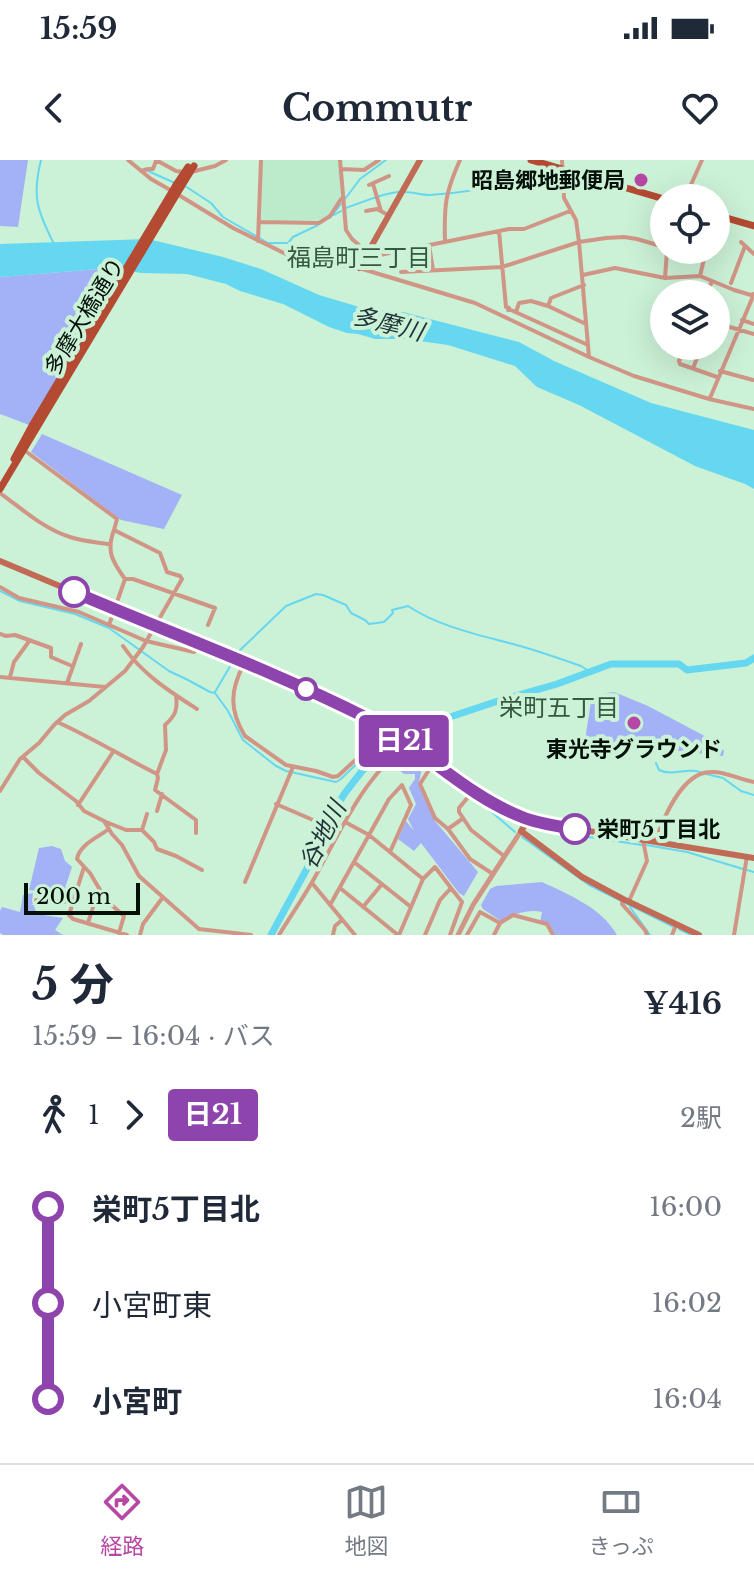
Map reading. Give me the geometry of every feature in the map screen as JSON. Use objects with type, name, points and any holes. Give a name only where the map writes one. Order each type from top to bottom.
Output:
[{"type":"main road","points":[[359,268],[384,213],[401,193],[420,160]]},
{"type":"main road","points":[[531,160],[650,195]]},
{"type":"main road","name":"多摩大橋通り","points":[[0,490],[193,163]]},
{"type":"main road","points":[[730,219],[754,226]]},
{"type":"main road","name":"多摩大橋通り","points":[[0,490],[37,423]]},
{"type":"main road","points":[[0,561],[327,698],[392,733],[474,790],[529,819],[750,857]]},
{"type":"main road","points":[[529,819],[521,831],[582,877],[699,935]]},
{"type":"street","points":[[128,160],[175,191],[298,259],[359,268],[485,307],[634,376],[754,409]]},
{"type":"street","points":[[144,170],[153,169],[156,160],[176,171],[188,173],[226,160]]},
{"type":"street","points":[[258,239],[261,160]]},
{"type":"street","points":[[340,160],[346,230],[365,255],[524,229],[570,211]]},
{"type":"street","points":[[341,169],[364,170],[379,160]]},
{"type":"street","points":[[445,242],[447,192],[460,160]]},
{"type":"street","points":[[562,160],[564,198],[576,220],[589,357]]},
{"type":"street","points":[[691,184],[702,160]]},
{"type":"street","points":[[384,213],[371,185],[387,176]]},
{"type":"street","points":[[259,222],[319,223],[343,201]]},
{"type":"street","points":[[366,211],[377,209],[384,213]]},
{"type":"street","points":[[499,231],[506,307],[588,345]]},
{"type":"street","points":[[401,272],[502,267],[579,242],[624,237],[650,243]]},
{"type":"street","points":[[731,283],[743,244],[754,254]]},
{"type":"street","points":[[429,245],[433,270]]},
{"type":"street","points":[[665,264],[665,278]]},
{"type":"street","points":[[700,276],[703,264]]},
{"type":"street","points":[[583,275],[615,268],[665,278],[700,276],[710,280]]},
{"type":"street","points":[[548,306],[551,298],[584,285]]},
{"type":"street","points":[[710,398],[754,294],[730,288]]},
{"type":"street","points":[[511,311],[519,303],[531,301],[586,324]]},
{"type":"street","points":[[742,320],[754,324]]},
{"type":"street","points":[[730,328],[754,334]]},
{"type":"street","points":[[679,360],[680,364],[693,368],[753,380]]},
{"type":"street","points":[[693,368],[696,360]]},
{"type":"street","points":[[24,450],[117,519],[109,544],[114,561],[125,579],[109,625]]},
{"type":"street","points":[[0,490],[31,516],[54,530],[74,538],[109,544]]},
{"type":"street","points":[[0,791],[23,757],[57,722],[125,671],[141,650],[182,579],[167,572],[160,553],[114,530]]},
{"type":"street","points":[[125,579],[133,579],[215,608],[208,625]]},
{"type":"street","points":[[0,587],[19,598],[79,612],[146,641],[194,652],[201,645]]},
{"type":"street","points":[[0,634],[15,635],[51,648],[51,657],[72,666]]},
{"type":"street","points":[[10,677],[14,662],[30,640]]},
{"type":"street","points":[[67,684],[81,644]]},
{"type":"street","points":[[123,646],[144,672],[197,709]]},
{"type":"street","points":[[245,663],[232,703],[240,729],[245,736],[292,770],[338,776],[392,733]]},
{"type":"street","points":[[0,677],[106,687]]},
{"type":"street","points":[[176,696],[175,716],[165,725],[166,750],[155,790],[196,820],[196,833]]},
{"type":"street","points":[[57,722],[157,774]]},
{"type":"street","points":[[279,935],[371,781],[409,744],[445,729]]},
{"type":"street","points":[[78,805],[113,752]]},
{"type":"street","points":[[23,757],[84,811],[126,830],[142,830],[157,849],[202,870]]},
{"type":"street","points":[[434,762],[420,784],[435,818],[448,829],[470,859],[493,874]]},
{"type":"street","points":[[245,882],[292,770]]},
{"type":"street","points":[[655,842],[663,819],[688,780],[704,773],[720,773],[754,782]]},
{"type":"street","points":[[330,905],[389,799],[402,785],[411,805],[390,852]]},
{"type":"street","points":[[474,790],[459,812],[471,830],[504,856]]},
{"type":"street","points":[[157,811],[162,794]]},
{"type":"street","points":[[276,804],[320,823]]},
{"type":"street","points":[[142,830],[147,814]]},
{"type":"street","points":[[448,829],[463,819]]},
{"type":"street","points":[[104,821],[139,876],[199,932],[251,935]]},
{"type":"street","points":[[345,822],[369,835],[423,879]]},
{"type":"street","points":[[109,829],[78,852],[77,859],[106,900],[124,916],[119,933]]},
{"type":"street","points":[[458,935],[473,905],[521,831]]},
{"type":"street","points":[[643,840],[647,861],[622,904],[647,935]]},
{"type":"street","points":[[734,935],[750,857]]},
{"type":"street","points":[[354,862],[411,907]]},
{"type":"street","points":[[84,867],[69,915],[73,919],[127,935]]},
{"type":"street","points":[[340,888],[399,935],[423,879],[435,867],[462,902],[450,935]]},
{"type":"street","points":[[312,883],[355,935]]},
{"type":"street","points":[[363,907],[382,884]]},
{"type":"street","points":[[88,923],[99,888]]},
{"type":"street","points":[[425,935],[440,900],[451,888]]},
{"type":"street","points":[[140,935],[143,924],[163,897]]},
{"type":"street","points":[[36,900],[73,902]]},
{"type":"street","points":[[467,935],[480,912],[500,923]]},
{"type":"street","points":[[494,935],[500,923],[513,915],[547,924],[553,935]]},
{"type":"street","points":[[333,935],[335,926],[342,920]]},
{"type":"street","points":[[672,935],[676,925]]},
{"type":"shaded area","points":[[0,160],[28,160],[18,227],[0,226]]},
{"type":"shaded area","points":[[262,160],[339,160],[341,198],[329,214],[319,220],[262,221]]},
{"type":"shaded area","points":[[112,268],[113,289],[32,426],[0,414],[0,277]]},
{"type":"shaded area","points":[[42,434],[182,495],[164,529],[121,520],[31,452]]},
{"type":"shaded area","name":"東光寺グラウンド","points":[[614,692],[716,742],[724,751],[723,756],[585,740],[592,695]]},
{"type":"shaded area","points":[[401,756],[422,767],[419,783],[435,821],[478,872],[464,896],[421,843],[414,851],[398,839],[406,821],[414,831],[408,819],[416,804],[409,788],[415,774],[404,774],[395,767]]},
{"type":"shaded area","points":[[52,846],[61,849],[65,861],[72,867],[64,891],[29,890],[39,848]]},
{"type":"shaded area","points":[[542,882],[593,909],[617,935],[555,935],[547,924],[540,922],[542,912],[521,913],[501,921],[481,905],[490,889],[496,886]]},
{"type":"shaded area","points":[[33,893],[32,901],[37,914],[63,918],[55,930],[63,935],[0,933],[2,907],[20,912],[23,895]]},
{"type":"water","name":"多摩川","points":[[148,239],[261,269],[319,295],[366,309],[403,312],[519,342],[554,361],[651,403],[754,430],[754,489],[695,466],[579,405],[537,387],[515,366],[448,345],[405,339],[375,339],[347,333],[283,304],[187,274],[141,273],[112,268],[0,277],[0,244]]},
{"type":"waterway","points":[[41,160],[38,202],[53,242]]},
{"type":"waterway","points":[[345,199],[360,179],[386,160]]},
{"type":"waterway","points":[[148,171],[175,183]]},
{"type":"waterway","points":[[404,192],[430,195],[459,192],[543,172]]},
{"type":"waterway","points":[[185,186],[211,203],[223,217],[268,243],[288,243],[293,237],[318,225]]},
{"type":"waterway","points":[[346,208],[398,192]]},
{"type":"waterway","points":[[330,218],[341,204]]},
{"type":"waterway","points":[[334,215],[341,211]]},
{"type":"waterway","points":[[0,591],[20,601],[75,614],[109,628],[169,671],[215,693],[243,740],[286,771],[336,782],[379,742]]},
{"type":"waterway","points":[[237,653],[286,606],[316,594],[346,605],[351,613],[369,624],[384,622],[393,613],[392,610],[408,606],[444,624],[518,645],[589,671]]},
{"type":"waterway","name":"谷地川","points":[[271,935],[345,793],[362,771],[395,742],[423,726],[611,664],[679,664],[687,670],[746,663],[754,658]]},
{"type":"waterway","points":[[215,692],[232,663]]},
{"type":"waterway","points":[[383,741],[429,766]]},
{"type":"waterway","points":[[375,746],[381,754]]},
{"type":"waterway","points":[[656,763],[659,770],[664,772],[700,772]]},
{"type":"waterway","points":[[434,768],[470,793]]},
{"type":"waterway","points":[[706,774],[723,778],[741,791],[754,795]]},
{"type":"waterway","points":[[473,796],[515,832]]},
{"type":"waterway","points":[[534,826],[642,845]]},
{"type":"waterway","points":[[522,837],[589,885],[674,927]]},
{"type":"waterway","points":[[646,845],[687,852],[743,869]]},
{"type":"waterway","points":[[747,870],[754,872]]},
{"type":"waterway","points":[[630,907],[650,935]]},
{"type":"waterway","points":[[679,929],[691,935]]},
{"type":"bus line","name":"日21","points":[[74,592],[327,698],[388,730],[474,790],[519,816],[575,829]]},
{"type":"place","name":"昭島郷地郵便局","points":[[641,180]]},
{"type":"place","name":"東光寺グラウンド","points":[[634,723]]},
{"type":"place","name":"栄町5丁目北","points":[[575,829]]},
{"type":"district","name":"福島町三丁目","points":[[359,258]]},
{"type":"district","name":"栄町五丁目","points":[[559,708]]}]
